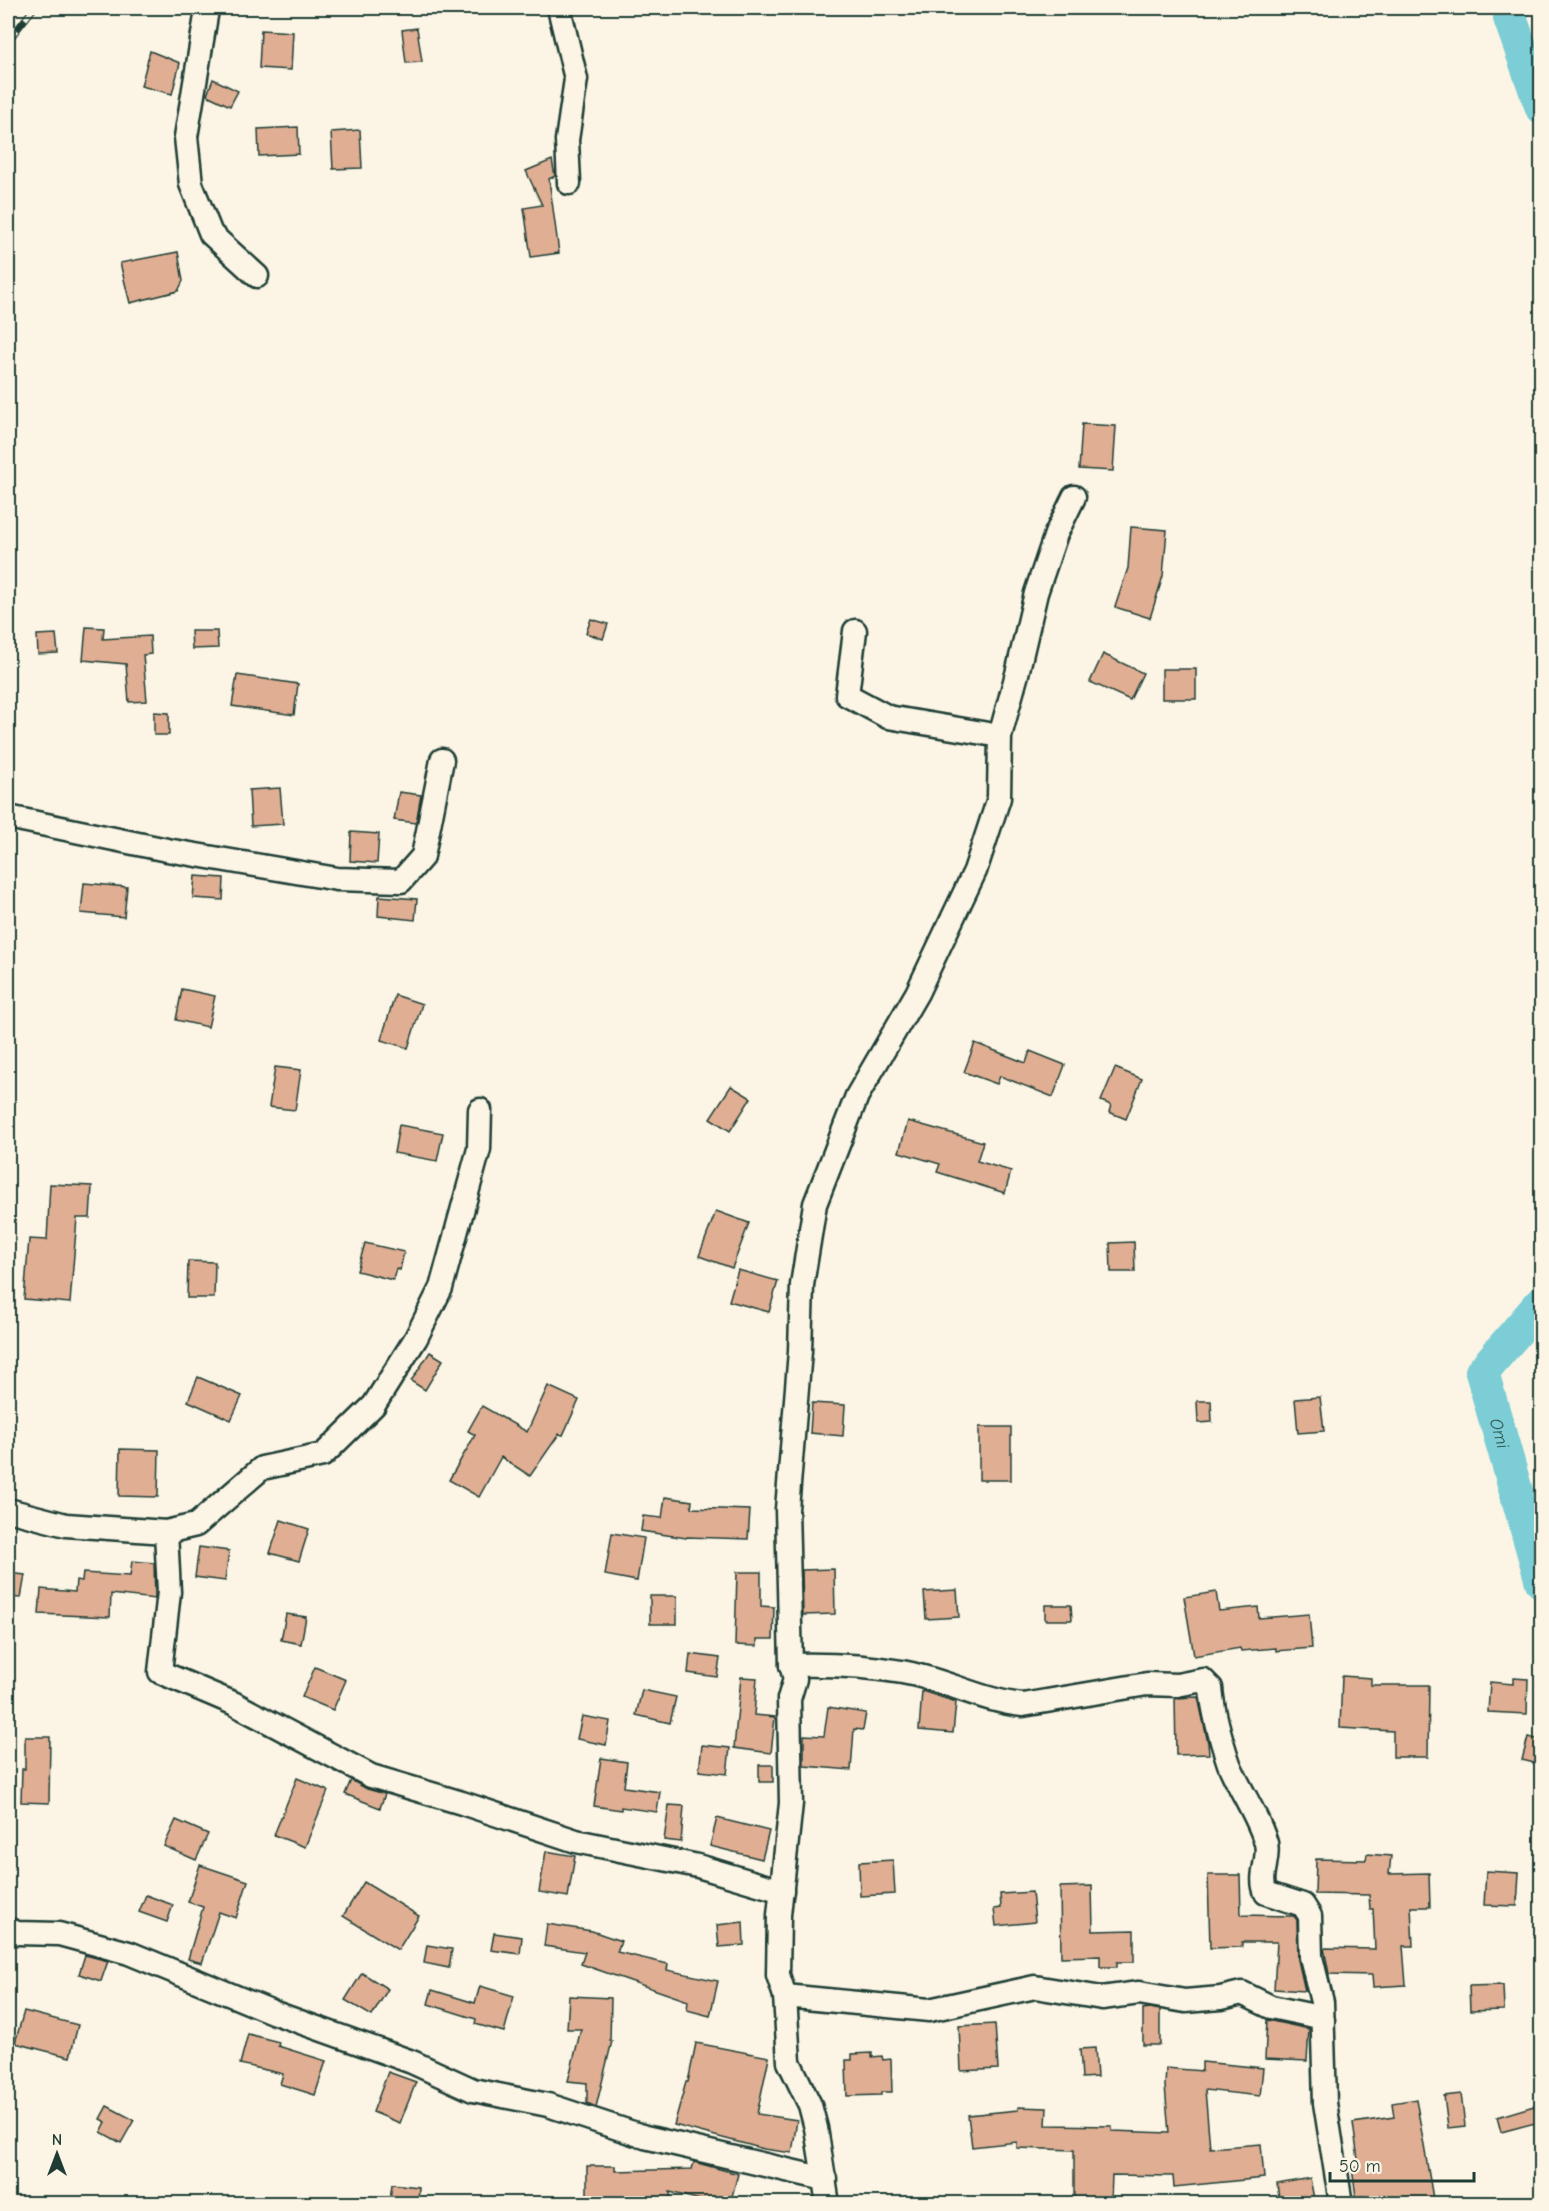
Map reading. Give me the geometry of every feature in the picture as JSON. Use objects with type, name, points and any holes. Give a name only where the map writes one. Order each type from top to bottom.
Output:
[{"type":"street","points":[[205,8],[207,10],[186,137],[191,184],[211,234],[257,276]]},
{"type":"street","points":[[559,8],[576,79],[567,140],[569,183]]},
{"type":"street","points":[[828,2204],[810,2105],[789,2062],[785,1996],[778,1975],[779,1915],[791,1803],[789,1699],[795,1679],[791,1665],[787,1509],[800,1351],[802,1285],[815,1204],[857,1096],[917,993],[975,871],[999,798],[1000,736],[1036,593],[1056,534],[1074,497]]},
{"type":"street","points":[[855,631],[847,695],[888,717],[1000,736]]},
{"type":"street","points":[[8,817],[167,850],[336,879],[401,881],[423,856],[442,760]]},
{"type":"street","points":[[8,1510],[66,1526],[166,1532],[196,1526],[262,1468],[323,1455],[374,1405],[416,1338],[441,1288],[479,1149],[480,1110]]},
{"type":"street","points":[[166,1532],[169,1592],[160,1672],[233,1703],[370,1776],[576,1840],[698,1866],[782,1891]]},
{"type":"street","points":[[791,1665],[818,1664],[904,1672],[1003,1703],[1023,1705],[1147,1684],[1178,1685],[1203,1680],[1211,1688],[1212,1703],[1230,1764],[1261,1827],[1267,1850],[1262,1884],[1266,1893],[1303,1905],[1310,1916],[1311,1957],[1322,2002],[1325,2103],[1341,2204]]},
{"type":"street","points":[[8,1929],[17,1933],[59,1934],[129,1953],[275,2013],[412,2062],[473,2090],[548,2105],[645,2137],[825,2179]]},
{"type":"street","points":[[785,1996],[929,2010],[1035,1987],[1102,1998],[1139,1993],[1185,2001],[1221,1998],[1242,1993],[1271,2007],[1319,2017],[1323,2021]]},
{"type":"building","points":[[417,28],[422,62],[406,63],[402,30]]},
{"type":"building","points":[[261,30],[293,32],[291,70],[259,68]]},
{"type":"building","points":[[150,51],[180,63],[172,94],[141,86]]},
{"type":"building","points":[[213,79],[238,91],[230,106],[207,95]]},
{"type":"building","points":[[298,127],[299,154],[259,156],[258,129]]},
{"type":"building","points":[[360,130],[362,168],[333,169],[331,132]]},
{"type":"building","points":[[552,160],[555,176],[549,179],[559,253],[531,257],[524,208],[542,205],[526,171]]},
{"type":"building","points":[[178,252],[183,281],[178,291],[130,303],[120,263]]},
{"type":"building","points":[[1082,424],[1116,426],[1113,471],[1079,469]]},
{"type":"building","points":[[1131,527],[1167,530],[1163,576],[1150,618],[1115,607],[1128,568]]},
{"type":"building","points":[[591,619],[608,624],[603,639],[586,633]]},
{"type":"building","points":[[86,627],[104,628],[103,639],[150,636],[151,654],[143,655],[147,701],[129,702],[126,664],[83,660]]},
{"type":"building","points":[[191,631],[217,631],[218,648],[192,649]]},
{"type":"building","points":[[56,634],[58,653],[38,654],[37,635]]},
{"type":"building","points":[[1103,654],[1143,673],[1130,700],[1090,682]]},
{"type":"building","points":[[1162,669],[1196,669],[1196,699],[1162,699]]},
{"type":"building","points":[[237,675],[298,684],[294,715],[232,706]]},
{"type":"building","points":[[154,712],[169,713],[169,735],[154,735]]},
{"type":"building","points":[[280,788],[283,824],[251,826],[249,790]]},
{"type":"building","points":[[399,792],[421,795],[416,823],[394,820]]},
{"type":"building","points":[[351,832],[379,834],[377,863],[350,861]]},
{"type":"building","points":[[195,876],[224,878],[223,900],[193,898]]},
{"type":"building","points":[[84,883],[127,887],[124,917],[81,913]]},
{"type":"building","points":[[379,896],[417,899],[415,920],[378,916]]},
{"type":"building","points":[[182,989],[215,996],[208,1027],[176,1020]]},
{"type":"building","points":[[395,995],[422,1004],[408,1048],[381,1040]]},
{"type":"building","points":[[975,1043],[1026,1063],[1030,1051],[1065,1065],[1053,1097],[1000,1076],[997,1084],[964,1072]]},
{"type":"building","points":[[275,1067],[301,1070],[295,1110],[269,1107]]},
{"type":"building","points":[[1115,1068],[1142,1079],[1126,1119],[1109,1112],[1111,1105],[1101,1101]]},
{"type":"building","points":[[731,1086],[751,1098],[730,1131],[710,1118]]},
{"type":"building","points":[[908,1121],[983,1142],[977,1161],[1011,1171],[1005,1193],[937,1172],[940,1164],[899,1152]]},
{"type":"building","points":[[399,1125],[443,1133],[437,1161],[394,1153]]},
{"type":"building","points":[[50,1184],[92,1186],[90,1218],[77,1218],[70,1303],[24,1299],[29,1239],[47,1240]]},
{"type":"building","points":[[716,1211],[749,1223],[732,1268],[699,1256]]},
{"type":"building","points":[[1134,1242],[1135,1272],[1111,1272],[1110,1243]]},
{"type":"building","points":[[365,1243],[404,1252],[400,1270],[396,1269],[393,1280],[357,1271]]},
{"type":"building","points":[[188,1261],[215,1262],[214,1298],[187,1298]]},
{"type":"building","points":[[738,1270],[778,1281],[769,1312],[729,1301]]},
{"type":"building","points":[[430,1352],[443,1360],[425,1390],[411,1381]]},
{"type":"building","points":[[198,1377],[242,1396],[231,1420],[188,1401]]},
{"type":"building","points":[[548,1386],[579,1400],[563,1435],[559,1434],[530,1476],[501,1457],[479,1497],[449,1480],[475,1435],[468,1431],[482,1406],[527,1432]]},
{"type":"building","points":[[1320,1397],[1324,1431],[1298,1433],[1295,1399]]},
{"type":"building","points":[[1197,1401],[1211,1401],[1212,1422],[1198,1423]]},
{"type":"building","points":[[812,1403],[845,1405],[843,1436],[810,1433]]},
{"type":"building","points":[[979,1427],[1011,1427],[1011,1480],[979,1480]]},
{"type":"building","points":[[120,1449],[159,1450],[158,1497],[119,1496]]},
{"type":"building","points":[[665,1497],[692,1501],[691,1508],[750,1510],[748,1539],[686,1538],[641,1531],[643,1516],[662,1518]]},
{"type":"building","points":[[281,1520],[309,1529],[299,1561],[270,1553]]},
{"type":"building","points":[[612,1533],[644,1538],[637,1581],[605,1575]]},
{"type":"building","points":[[199,1547],[229,1551],[225,1581],[195,1577]]},
{"type":"building","points":[[132,1561],[154,1563],[155,1599],[111,1594],[110,1617],[39,1614],[41,1589],[75,1592],[76,1580],[82,1581],[83,1573],[130,1576]]},
{"type":"building","points":[[834,1569],[835,1614],[803,1615],[802,1570]]},
{"type":"building","points":[[737,1572],[761,1572],[761,1606],[774,1607],[773,1639],[757,1639],[757,1646],[735,1645]]},
{"type":"building","points":[[8,1573],[25,1575],[21,1598],[8,1597]]},
{"type":"building","points":[[957,1590],[959,1617],[926,1619],[924,1592]]},
{"type":"building","points":[[1216,1592],[1219,1611],[1258,1607],[1259,1618],[1309,1614],[1312,1648],[1241,1651],[1240,1648],[1194,1656],[1184,1597]]},
{"type":"building","points":[[650,1596],[677,1596],[677,1624],[650,1624]]},
{"type":"building","points":[[1045,1605],[1071,1605],[1072,1620],[1045,1620]]},
{"type":"building","points":[[286,1614],[306,1617],[301,1644],[281,1640]]},
{"type":"building","points":[[690,1654],[720,1658],[717,1677],[688,1673]]},
{"type":"building","points":[[315,1667],[346,1680],[333,1710],[302,1697]]},
{"type":"building","points":[[1342,1676],[1371,1678],[1371,1685],[1429,1685],[1428,1757],[1393,1757],[1393,1731],[1340,1728]]},
{"type":"building","points":[[741,1677],[757,1678],[754,1715],[775,1717],[771,1753],[734,1748]]},
{"type":"building","points":[[1513,1678],[1528,1679],[1527,1714],[1488,1712],[1490,1682],[1513,1684]]},
{"type":"building","points":[[642,1690],[676,1697],[670,1723],[636,1715]]},
{"type":"building","points":[[922,1691],[956,1702],[953,1733],[919,1730]]},
{"type":"building","points":[[1198,1697],[1209,1754],[1176,1755],[1175,1698]]},
{"type":"building","points":[[828,1707],[866,1713],[863,1730],[854,1729],[851,1770],[804,1766],[804,1735],[824,1736]]},
{"type":"building","points":[[582,1716],[610,1721],[606,1745],[577,1739]]},
{"type":"building","points":[[25,1737],[50,1737],[49,1803],[21,1802],[22,1769],[25,1769]]},
{"type":"building","points":[[1528,1737],[1542,1740],[1542,1765],[1522,1760]]},
{"type":"building","points":[[702,1745],[730,1748],[727,1774],[699,1771]]},
{"type":"building","points":[[601,1758],[627,1762],[624,1787],[660,1792],[657,1812],[594,1806]]},
{"type":"building","points":[[759,1765],[773,1765],[773,1782],[759,1782]]},
{"type":"building","points":[[297,1778],[328,1791],[305,1847],[274,1835]]},
{"type":"building","points":[[351,1780],[367,1789],[385,1794],[380,1808],[345,1794]]},
{"type":"building","points":[[669,1805],[684,1806],[681,1842],[664,1840]]},
{"type":"building","points":[[717,1818],[769,1831],[762,1859],[710,1846]]},
{"type":"building","points":[[176,1820],[208,1834],[196,1860],[164,1846]]},
{"type":"building","points":[[546,1851],[575,1856],[568,1897],[539,1892]]},
{"type":"building","points":[[1367,1854],[1391,1856],[1389,1874],[1429,1873],[1430,1907],[1411,1907],[1413,1946],[1403,1946],[1406,1985],[1373,1987],[1372,1975],[1329,1974],[1324,1948],[1375,1949],[1373,1909],[1370,1909],[1369,1895],[1315,1894],[1316,1859],[1366,1860]]},
{"type":"building","points":[[893,1860],[895,1894],[860,1896],[859,1862]]},
{"type":"building","points":[[200,1865],[248,1881],[236,1918],[219,1912],[202,1963],[188,1959],[203,1907],[188,1902]]},
{"type":"building","points":[[1486,1871],[1519,1873],[1517,1906],[1484,1905]]},
{"type":"building","points":[[1208,1875],[1240,1875],[1241,1915],[1294,1916],[1297,1920],[1298,1960],[1305,1991],[1274,1989],[1277,1942],[1242,1942],[1242,1947],[1210,1948]]},
{"type":"building","points":[[364,1882],[419,1916],[398,1950],[343,1916]]},
{"type":"building","points":[[1092,1886],[1093,1931],[1134,1930],[1134,1962],[1117,1962],[1117,1967],[1100,1967],[1100,1956],[1061,1957],[1060,1887]]},
{"type":"building","points":[[1032,1892],[1035,1922],[996,1926],[994,1909],[1001,1908],[1000,1894]]},
{"type":"building","points":[[146,1895],[173,1905],[167,1922],[139,1912]]},
{"type":"building","points":[[743,1922],[744,1945],[719,1947],[717,1925]]},
{"type":"building","points":[[547,1924],[592,1931],[621,1941],[617,1952],[668,1964],[667,1970],[718,1981],[710,2016],[687,2010],[688,2001],[581,1964],[585,1952],[544,1946]]},
{"type":"building","points":[[494,1933],[522,1937],[520,1954],[491,1950]]},
{"type":"building","points":[[427,1945],[452,1949],[449,1968],[424,1963]]},
{"type":"building","points":[[85,1955],[108,1961],[101,1981],[79,1974]]},
{"type":"building","points":[[362,1973],[388,1989],[372,2016],[345,2000]]},
{"type":"building","points":[[1503,1985],[1504,2010],[1470,2011],[1469,1986]]},
{"type":"building","points":[[480,1986],[514,1996],[504,2032],[475,2024],[476,2019],[428,2004],[432,1990],[475,2003]]},
{"type":"building","points":[[569,1996],[611,1998],[610,2041],[612,2041],[596,2107],[587,2103],[587,2083],[568,2081],[581,2029],[567,2029]]},
{"type":"building","points":[[1143,2009],[1160,2010],[1160,2045],[1143,2045]]},
{"type":"building","points":[[24,2011],[78,2025],[70,2057],[15,2043]]},
{"type":"building","points":[[1267,2020],[1309,2029],[1307,2061],[1265,2059]]},
{"type":"building","points":[[995,2024],[998,2069],[961,2071],[959,2026]]},
{"type":"building","points":[[248,2034],[279,2042],[278,2046],[326,2061],[315,2095],[280,2084],[283,2074],[240,2064]]},
{"type":"building","points":[[696,2043],[769,2057],[757,2114],[797,2120],[792,2153],[764,2149],[674,2125],[686,2082],[688,2082]]},
{"type":"building","points":[[1095,2048],[1097,2077],[1082,2078],[1080,2049]]},
{"type":"building","points":[[872,2053],[872,2057],[882,2056],[883,2060],[891,2059],[892,2092],[881,2092],[881,2095],[847,2096],[846,2060],[852,2060],[852,2054]]},
{"type":"building","points":[[1202,2062],[1263,2068],[1260,2096],[1205,2090],[1210,2148],[1261,2144],[1264,2178],[1174,2187],[1173,2176],[1112,2175],[1111,2199],[1074,2198],[1074,2150],[1017,2148],[1017,2142],[972,2147],[968,2115],[1018,2110],[1018,2107],[1047,2108],[1046,2125],[1112,2126],[1112,2131],[1169,2133],[1165,2086],[1166,2068],[1202,2071]]},
{"type":"building","points":[[388,2072],[416,2082],[400,2123],[373,2112]]},
{"type":"building","points":[[1461,2094],[1465,2126],[1448,2128],[1444,2096]]},
{"type":"building","points":[[1416,2099],[1434,2204],[1365,2204],[1364,2196],[1356,2197],[1352,2168],[1359,2167],[1353,2123],[1394,2117],[1392,2103]]},
{"type":"building","points":[[107,2106],[134,2120],[121,2143],[101,2132],[106,2122],[100,2119]]},
{"type":"building","points":[[1534,2106],[1539,2122],[1501,2132],[1497,2117]]},
{"type":"building","points":[[694,2162],[738,2174],[730,2204],[715,2204],[670,2192],[671,2204],[587,2201],[587,2166],[615,2166],[615,2171],[692,2169]]},
{"type":"building","points":[[1310,2178],[1315,2204],[1280,2204],[1277,2184]]},
{"type":"building","points":[[392,2184],[419,2187],[418,2202],[390,2199]]},
{"type":"waterway","name":"Omi","points":[[1513,8],[1510,18],[1542,108]]},
{"type":"waterway","name":"Omi","points":[[1542,1302],[1482,1372],[1542,1582]]},
{"type":"railway","points":[[8,41],[34,8]]}]
